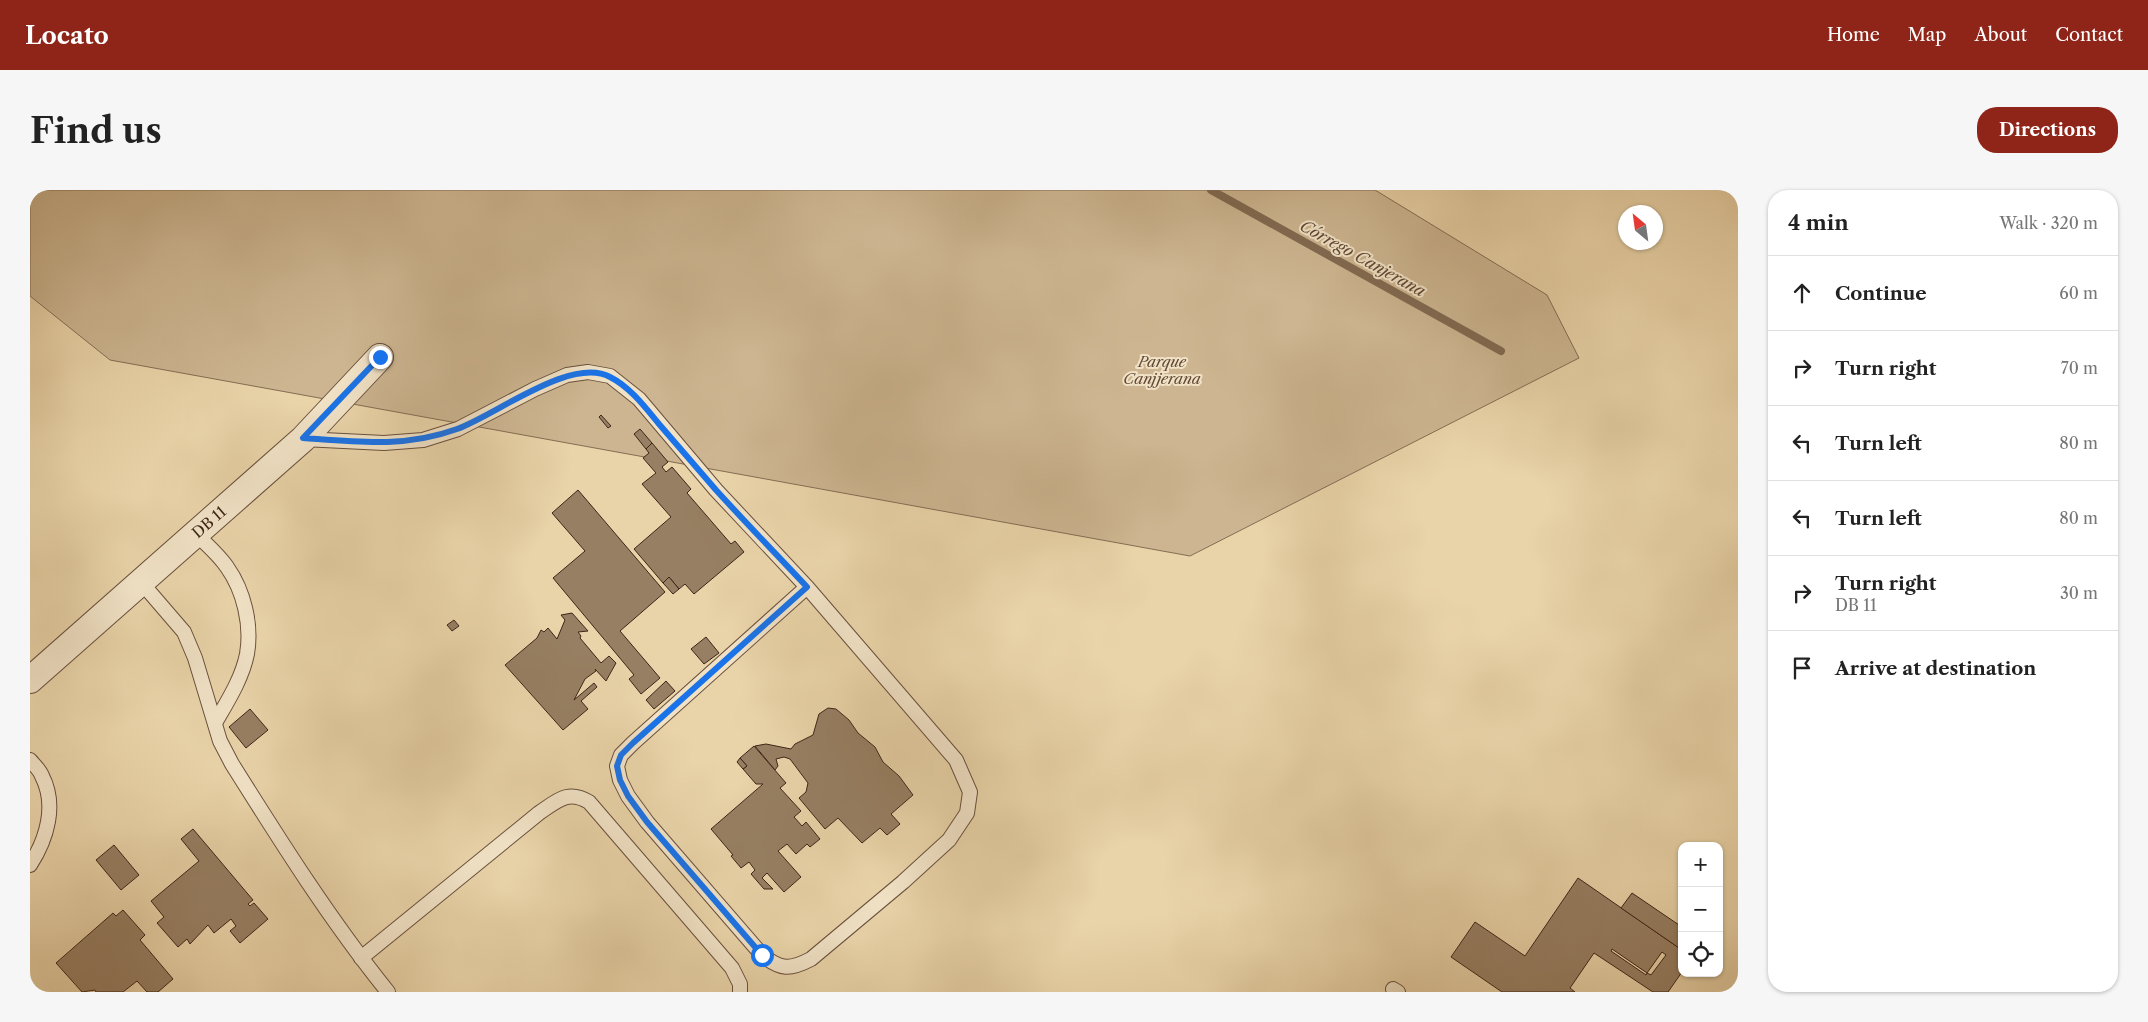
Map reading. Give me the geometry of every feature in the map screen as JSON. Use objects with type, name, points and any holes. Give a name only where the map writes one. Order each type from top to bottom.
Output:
[{"type":"street","name":"DB 11","points":[[30,680],[303,438],[380,357]]},
{"type":"lane","points":[[303,438],[384,443],[423,440],[458,429],[535,389],[567,375],[588,372],[610,376],[639,399],[716,490],[807,587],[956,760],[970,792],[967,813],[949,840],[903,882],[811,959],[798,966],[784,968],[772,963],[762,955],[647,822],[628,796],[620,780],[617,766],[621,755],[633,743],[807,587]]},
{"type":"lane","points":[[196,534],[227,566],[242,592],[247,624],[247,654],[236,685],[215,723]]},
{"type":"lane","points":[[141,582],[184,632],[195,658],[220,741],[232,764],[320,899],[361,958],[388,992]]},
{"type":"lane","points":[[30,760],[42,775],[50,802],[48,825],[36,856],[30,865]]},
{"type":"lane","points":[[361,958],[539,813],[562,798],[571,795],[589,802],[732,968],[740,984],[740,992]]},
{"type":"green space","name":"Parque Canjjerana","points":[[30,190],[1375,190],[1547,295],[1579,358],[1190,556],[110,360],[30,296]]},
{"type":"building","points":[[601,415],[611,426],[608,428],[599,417]]},
{"type":"building","points":[[640,429],[652,443],[646,449],[634,434]]},
{"type":"building","points":[[652,443],[668,462],[662,467],[666,472],[672,467],[691,489],[687,493],[731,544],[735,541],[744,552],[694,594],[685,584],[679,589],[669,577],[663,583],[634,549],[671,517],[642,484],[656,473],[643,458],[649,453],[646,449]]},
{"type":"building","points":[[578,490],[665,592],[620,631],[660,678],[641,694],[629,679],[634,675],[553,578],[585,551],[552,513]]},
{"type":"building","points":[[669,577],[679,589],[673,594],[663,583]]},
{"type":"building","points":[[572,613],[588,631],[578,632],[581,636],[580,638],[601,663],[609,656],[616,663],[606,681],[595,669],[596,671],[585,679],[574,700],[594,683],[597,687],[581,701],[588,709],[563,730],[505,665],[537,638],[541,630],[544,632],[548,628],[557,639],[565,620],[561,615]]},
{"type":"building","points":[[454,620],[459,626],[452,631],[447,625]]},
{"type":"building","points":[[706,637],[719,653],[704,664],[691,649]]},
{"type":"building","points":[[666,681],[675,691],[654,709],[646,700]]},
{"type":"building","points":[[828,708],[836,709],[849,720],[858,733],[875,747],[883,762],[899,776],[913,795],[891,814],[900,824],[887,835],[880,828],[862,843],[838,818],[825,829],[799,798],[806,792],[808,783],[790,759],[784,757],[776,759],[778,766],[775,770],[755,746],[766,744],[791,749],[795,744],[813,735],[819,714]]},
{"type":"building","points":[[250,709],[268,730],[246,748],[229,727]]},
{"type":"building","points":[[754,746],[786,783],[780,788],[801,811],[794,817],[802,826],[806,822],[820,839],[810,847],[807,844],[796,854],[787,844],[778,851],[801,877],[784,892],[767,873],[762,878],[773,889],[764,889],[751,874],[755,870],[749,862],[741,868],[731,856],[733,855],[711,829],[763,784],[756,784],[743,769],[747,766],[740,758]]},
{"type":"building","points":[[740,758],[747,766],[743,769],[737,762]]},
{"type":"building","points":[[193,829],[253,900],[248,904],[250,906],[254,903],[268,919],[240,943],[230,931],[236,926],[231,919],[214,933],[208,925],[190,944],[187,939],[178,947],[157,923],[164,917],[151,901],[199,861],[181,839]]},
{"type":"building","points":[[114,845],[139,875],[121,890],[96,860]]},
{"type":"building","points":[[1578,878],[1678,947],[1678,977],[1668,992],[1653,992],[1594,953],[1570,988],[1575,992],[1502,992],[1451,957],[1475,922],[1525,956]],"holes":[[[1612,949],[1647,973],[1646,975],[1611,951]],[[1662,952],[1666,955],[1651,975],[1647,973]]]},
{"type":"building","points":[[1632,893],[1678,924],[1678,947],[1621,908]]},
{"type":"building","points":[[123,910],[145,935],[140,940],[173,979],[158,992],[147,992],[137,981],[123,992],[96,992],[95,990],[82,992],[56,963],[113,913],[116,916]]},
{"type":"waterway","name":"Córrego Canjerana","points":[[1211,190],[1501,351]]},
{"type":"route","points":[[380,357],[303,438],[384,443],[423,440],[458,429],[535,389],[567,375],[588,372],[610,376],[639,399],[716,490],[807,587],[633,743],[621,755],[617,766],[620,780],[628,796],[647,822],[762,955]]}]
